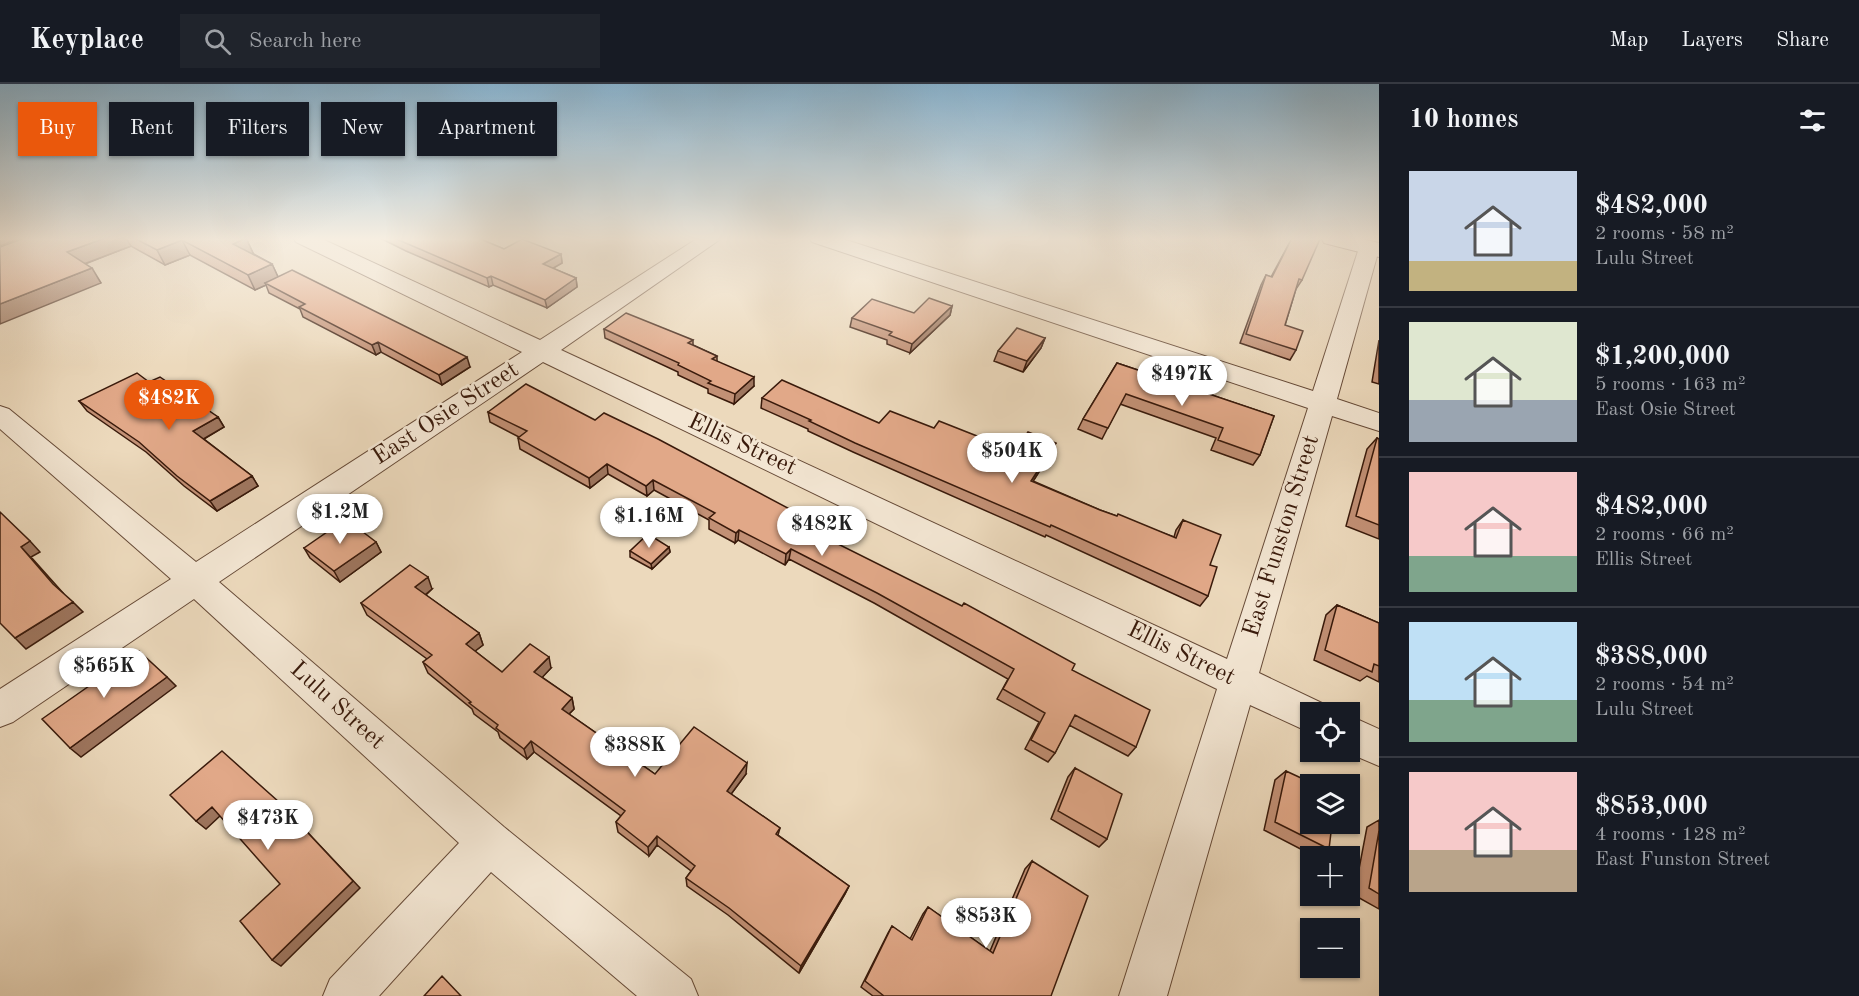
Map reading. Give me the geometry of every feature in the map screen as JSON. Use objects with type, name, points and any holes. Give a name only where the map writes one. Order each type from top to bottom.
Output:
[{"type":"street","name":"Ellis Street","points":[[393,281],[1300,711]]},
{"type":"street","name":"East Osie Street","points":[[0,710],[648,281]]},
{"type":"street","points":[[949,281],[1379,422]]},
{"type":"street","name":"East Funston Street","points":[[1143,996],[1322,403],[1363,281]]},
{"type":"street","name":"Lulu Street","points":[[0,415],[195,580],[489,842],[674,996]]},
{"type":"street","points":[[1360,739],[1379,748]]},
{"type":"street","points":[[347,996],[489,842]]},
{"type":"building","points":[[0,281],[60,281],[0,304]]},
{"type":"building","points":[[270,281],[313,281],[467,357],[439,375],[378,342],[372,345],[299,307],[305,304],[265,283]]},
{"type":"building","points":[[501,281],[572,281],[545,300]]},
{"type":"building","points":[[1264,281],[1299,281],[1285,325],[1303,331],[1296,350],[1246,334]]},
{"type":"building","points":[[929,298],[952,306],[912,344],[889,335],[892,332],[852,318],[872,299],[914,313]]},
{"type":"building","points":[[626,313],[693,340],[688,343],[717,356],[712,359],[754,377],[735,394],[708,383],[711,381],[678,365],[679,363],[604,329]]},
{"type":"building","points":[[1017,328],[1045,338],[1027,361],[998,351]]},
{"type":"building","points":[[1117,363],[1274,416],[1260,455],[1218,440],[1223,428],[1126,394],[1108,428],[1083,419]]},
{"type":"building","points":[[137,373],[149,382],[160,377],[218,417],[193,431],[252,476],[210,501],[177,476],[139,442],[79,401]]},
{"type":"building","points":[[782,380],[879,423],[890,411],[934,428],[939,421],[1015,451],[1028,432],[1056,443],[1031,481],[1176,538],[1183,520],[1221,535],[1210,565],[1217,567],[1208,596],[1051,525],[1050,527],[855,443],[762,398]]},
{"type":"building","points":[[526,384],[595,420],[604,413],[658,439],[814,522],[808,529],[962,606],[964,603],[1075,664],[1072,670],[1150,710],[1136,747],[1075,715],[1055,753],[1031,740],[1045,713],[1003,689],[1014,669],[877,593],[791,549],[786,554],[739,530],[736,533],[709,518],[715,513],[653,480],[646,486],[607,464],[589,478],[518,438],[527,431],[488,412]]},
{"type":"building","points":[[1377,438],[1379,439],[1379,525],[1356,516]]},
{"type":"building","points":[[0,512],[30,541],[21,547],[53,584],[73,602],[15,638],[0,623]]},
{"type":"building","points":[[346,519],[376,542],[334,571],[304,548]]},
{"type":"building","points":[[648,534],[669,547],[651,564],[630,551]]},
{"type":"building","points":[[410,565],[428,577],[415,587],[479,633],[466,644],[502,672],[530,644],[549,657],[534,672],[572,698],[562,709],[655,774],[694,727],[747,763],[727,791],[780,828],[776,834],[849,886],[801,966],[729,908],[686,878],[695,866],[657,836],[648,847],[616,822],[625,811],[531,741],[524,749],[496,728],[498,725],[469,703],[471,702],[423,662],[432,655],[361,603]]},
{"type":"building","points":[[1337,605],[1379,623],[1379,666],[1374,664],[1372,672],[1325,650]]},
{"type":"building","points":[[139,651],[167,677],[70,748],[42,719]]},
{"type":"building","points":[[222,751],[279,802],[353,881],[272,960],[240,921],[280,884],[212,807],[196,821],[170,795]]},
{"type":"building","points":[[1075,768],[1122,794],[1107,839],[1058,811]]},
{"type":"building","points":[[1286,771],[1300,778],[1300,834],[1331,834],[1329,846],[1323,846],[1275,822]]},
{"type":"building","points":[[1379,831],[1379,894],[1369,888]]},
{"type":"building","points":[[1032,861],[1088,896],[1051,996],[884,996],[865,981],[892,926],[912,940],[928,907],[993,953]]},
{"type":"building","points":[[442,976],[461,996],[424,996]]}]
